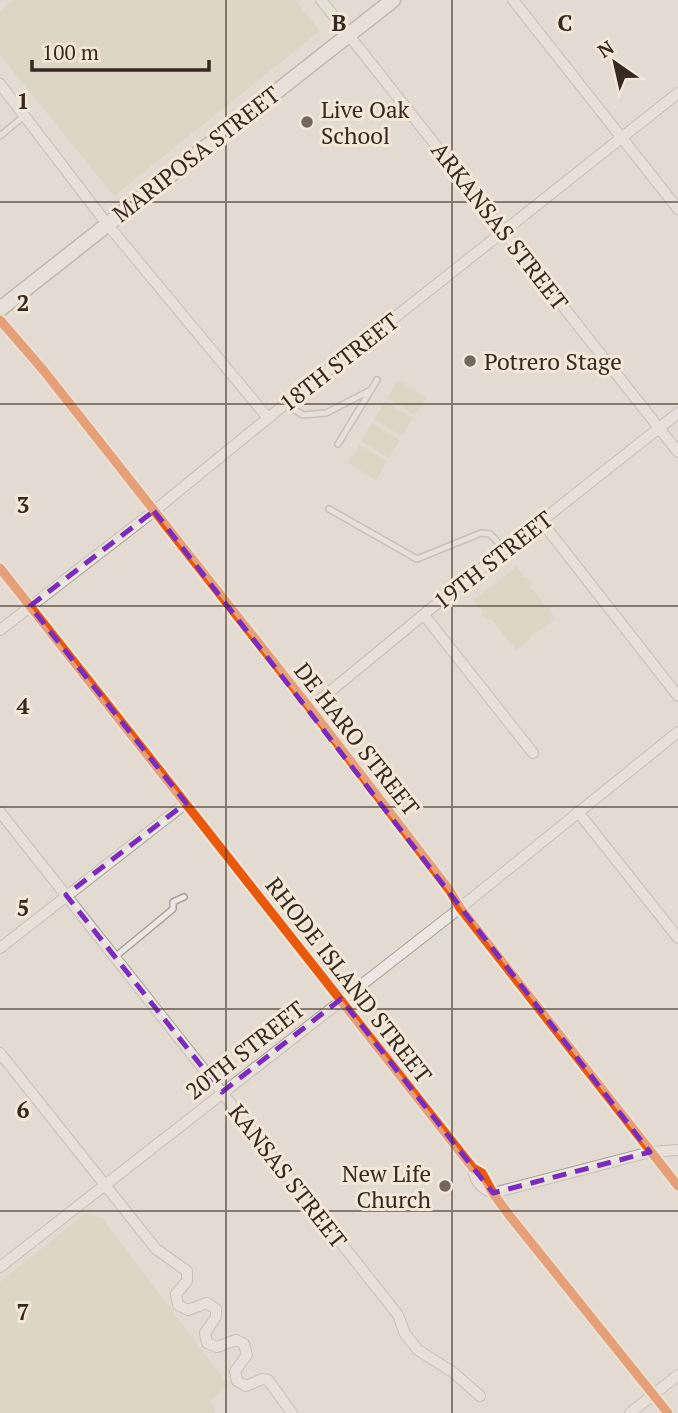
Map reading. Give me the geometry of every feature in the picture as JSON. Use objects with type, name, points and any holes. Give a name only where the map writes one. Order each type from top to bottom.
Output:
[{"type":"street","name":"ARKANSAS STREET","points":[[321,0],[678,452]]},
{"type":"street","name":"MARIPOSA STREET","points":[[0,309],[393,0]]},
{"type":"street","points":[[513,0],[678,209]]},
{"type":"street","points":[[0,84],[107,224],[268,418]]},
{"type":"street","name":"18TH STREET","points":[[0,630],[154,511],[678,93]]},
{"type":"street","name":"DE HARO STREET","points":[[0,320],[44,371],[310,708],[450,891],[460,908],[678,1186]]},
{"type":"street","name":"19TH STREET","points":[[310,708],[678,413]]},
{"type":"street","points":[[541,521],[678,696]]},
{"type":"street","name":"RHODE ISLAND STREET","points":[[0,568],[341,999],[472,1168],[483,1189],[493,1193],[668,1413]]},
{"type":"street","points":[[424,615],[533,753]]},
{"type":"street","name":"20TH STREET","points":[[0,1267],[460,908],[678,732]]},
{"type":"street","points":[[0,948],[186,803]]},
{"type":"street","name":"KANSAS STREET","points":[[0,812],[398,1315],[411,1343],[426,1357],[454,1373],[480,1396]]},
{"type":"street","points":[[578,812],[678,938]]},
{"type":"street","points":[[0,1053],[156,1249],[185,1269],[188,1278],[176,1294],[178,1305],[188,1310],[204,1303],[214,1306],[216,1318],[205,1333],[207,1343],[214,1347],[233,1340],[242,1342],[247,1349],[247,1355],[234,1371],[237,1381],[246,1386],[262,1379],[268,1380],[292,1413]]},
{"type":"street","points":[[493,1193],[650,1152],[678,1150]]},
{"type":"street","points":[[630,1413],[678,1375]]},
{"type":"lane","points":[[0,136],[24,116]]},
{"type":"lane","points":[[338,443],[377,380]]},
{"type":"lane","points":[[285,404],[303,415],[326,413],[371,390]]},
{"type":"lane","points":[[329,509],[417,559],[481,533],[490,534],[505,550]]},
{"type":"lane","points":[[115,957],[173,909],[173,902],[184,897]]},
{"type":"highlighted area","points":[[154,511],[650,1152],[493,1193],[341,999],[222,1092],[66,895],[186,803],[30,606]]},
{"type":"shaded area","points":[[13,0],[295,0],[320,31],[114,196],[0,55],[0,11]]},
{"type":"shaded area","points":[[398,380],[426,397],[415,415],[387,398]]},
{"type":"shaded area","points":[[385,401],[413,418],[402,436],[374,420]]},
{"type":"shaded area","points":[[372,423],[400,440],[389,458],[361,441]]},
{"type":"shaded area","points":[[360,445],[387,461],[376,480],[348,463]]},
{"type":"shaded area","points":[[517,566],[525,578],[529,577],[532,585],[530,587],[551,607],[549,610],[556,619],[516,650],[491,619],[481,615],[483,611],[473,600]]},
{"type":"shaded area","points":[[86,1213],[102,1218],[229,1386],[211,1400],[216,1413],[0,1413],[0,1282]]},
{"type":"cycle path","points":[[0,320],[44,371],[316,716],[450,891],[460,908],[678,1186]]},
{"type":"cycle path","points":[[0,568],[473,1168],[482,1173],[509,1215],[668,1413]]},
{"type":"place","name":"Live Oak School","points":[[307,122]]},
{"type":"place","name":"Potrero Stage","points":[[470,361]]},
{"type":"place","name":"New Life Church","points":[[445,1186]]}]
